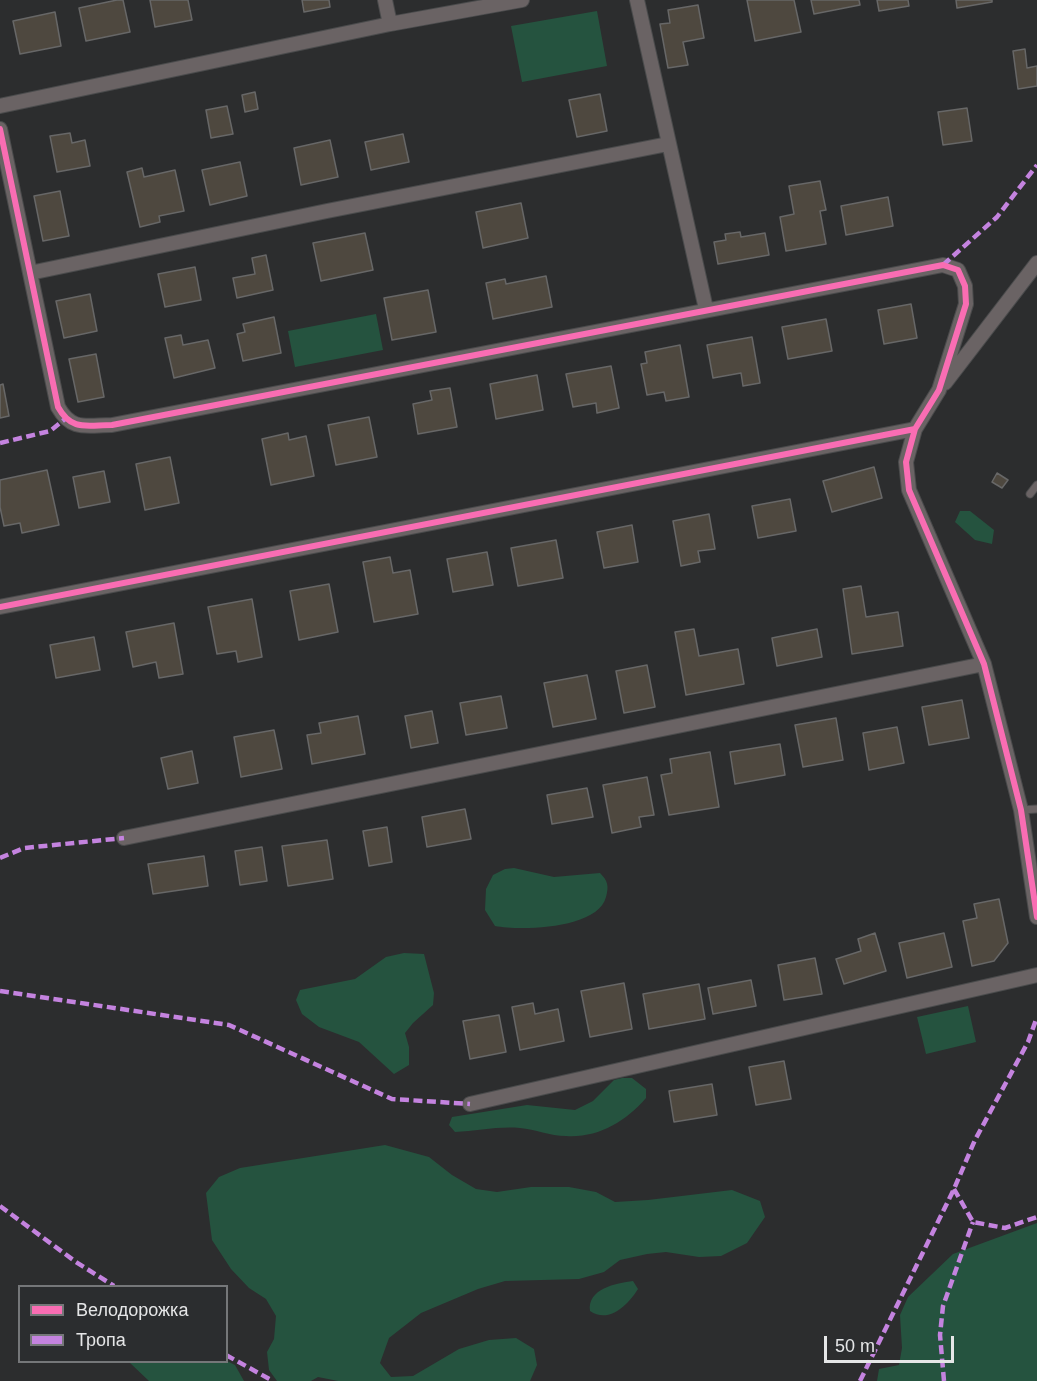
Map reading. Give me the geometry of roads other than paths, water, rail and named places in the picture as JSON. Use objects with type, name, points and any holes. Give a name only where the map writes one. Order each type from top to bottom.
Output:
[{"type":"street","points":[[386,0],[390,24]]},
{"type":"street","points":[[0,106],[390,24],[522,0]]},
{"type":"street","points":[[637,0],[706,309]]},
{"type":"street","points":[[0,129],[58,407],[65,419],[78,426],[112,425],[943,265],[957,270],[965,286],[966,304],[939,390]]},
{"type":"street","points":[[30,273],[327,211],[668,144]]},
{"type":"street","points":[[1037,263],[939,390],[915,429],[906,462],[909,490],[984,664],[1021,810],[1037,917]]},
{"type":"street","points":[[0,607],[915,429]]},
{"type":"street","points":[[124,838],[984,664]]},
{"type":"street","points":[[470,1104],[1037,975]]},
{"type":"lane","points":[[1030,494],[1037,484]]},
{"type":"lane","points":[[1021,810],[1037,809]]}]
